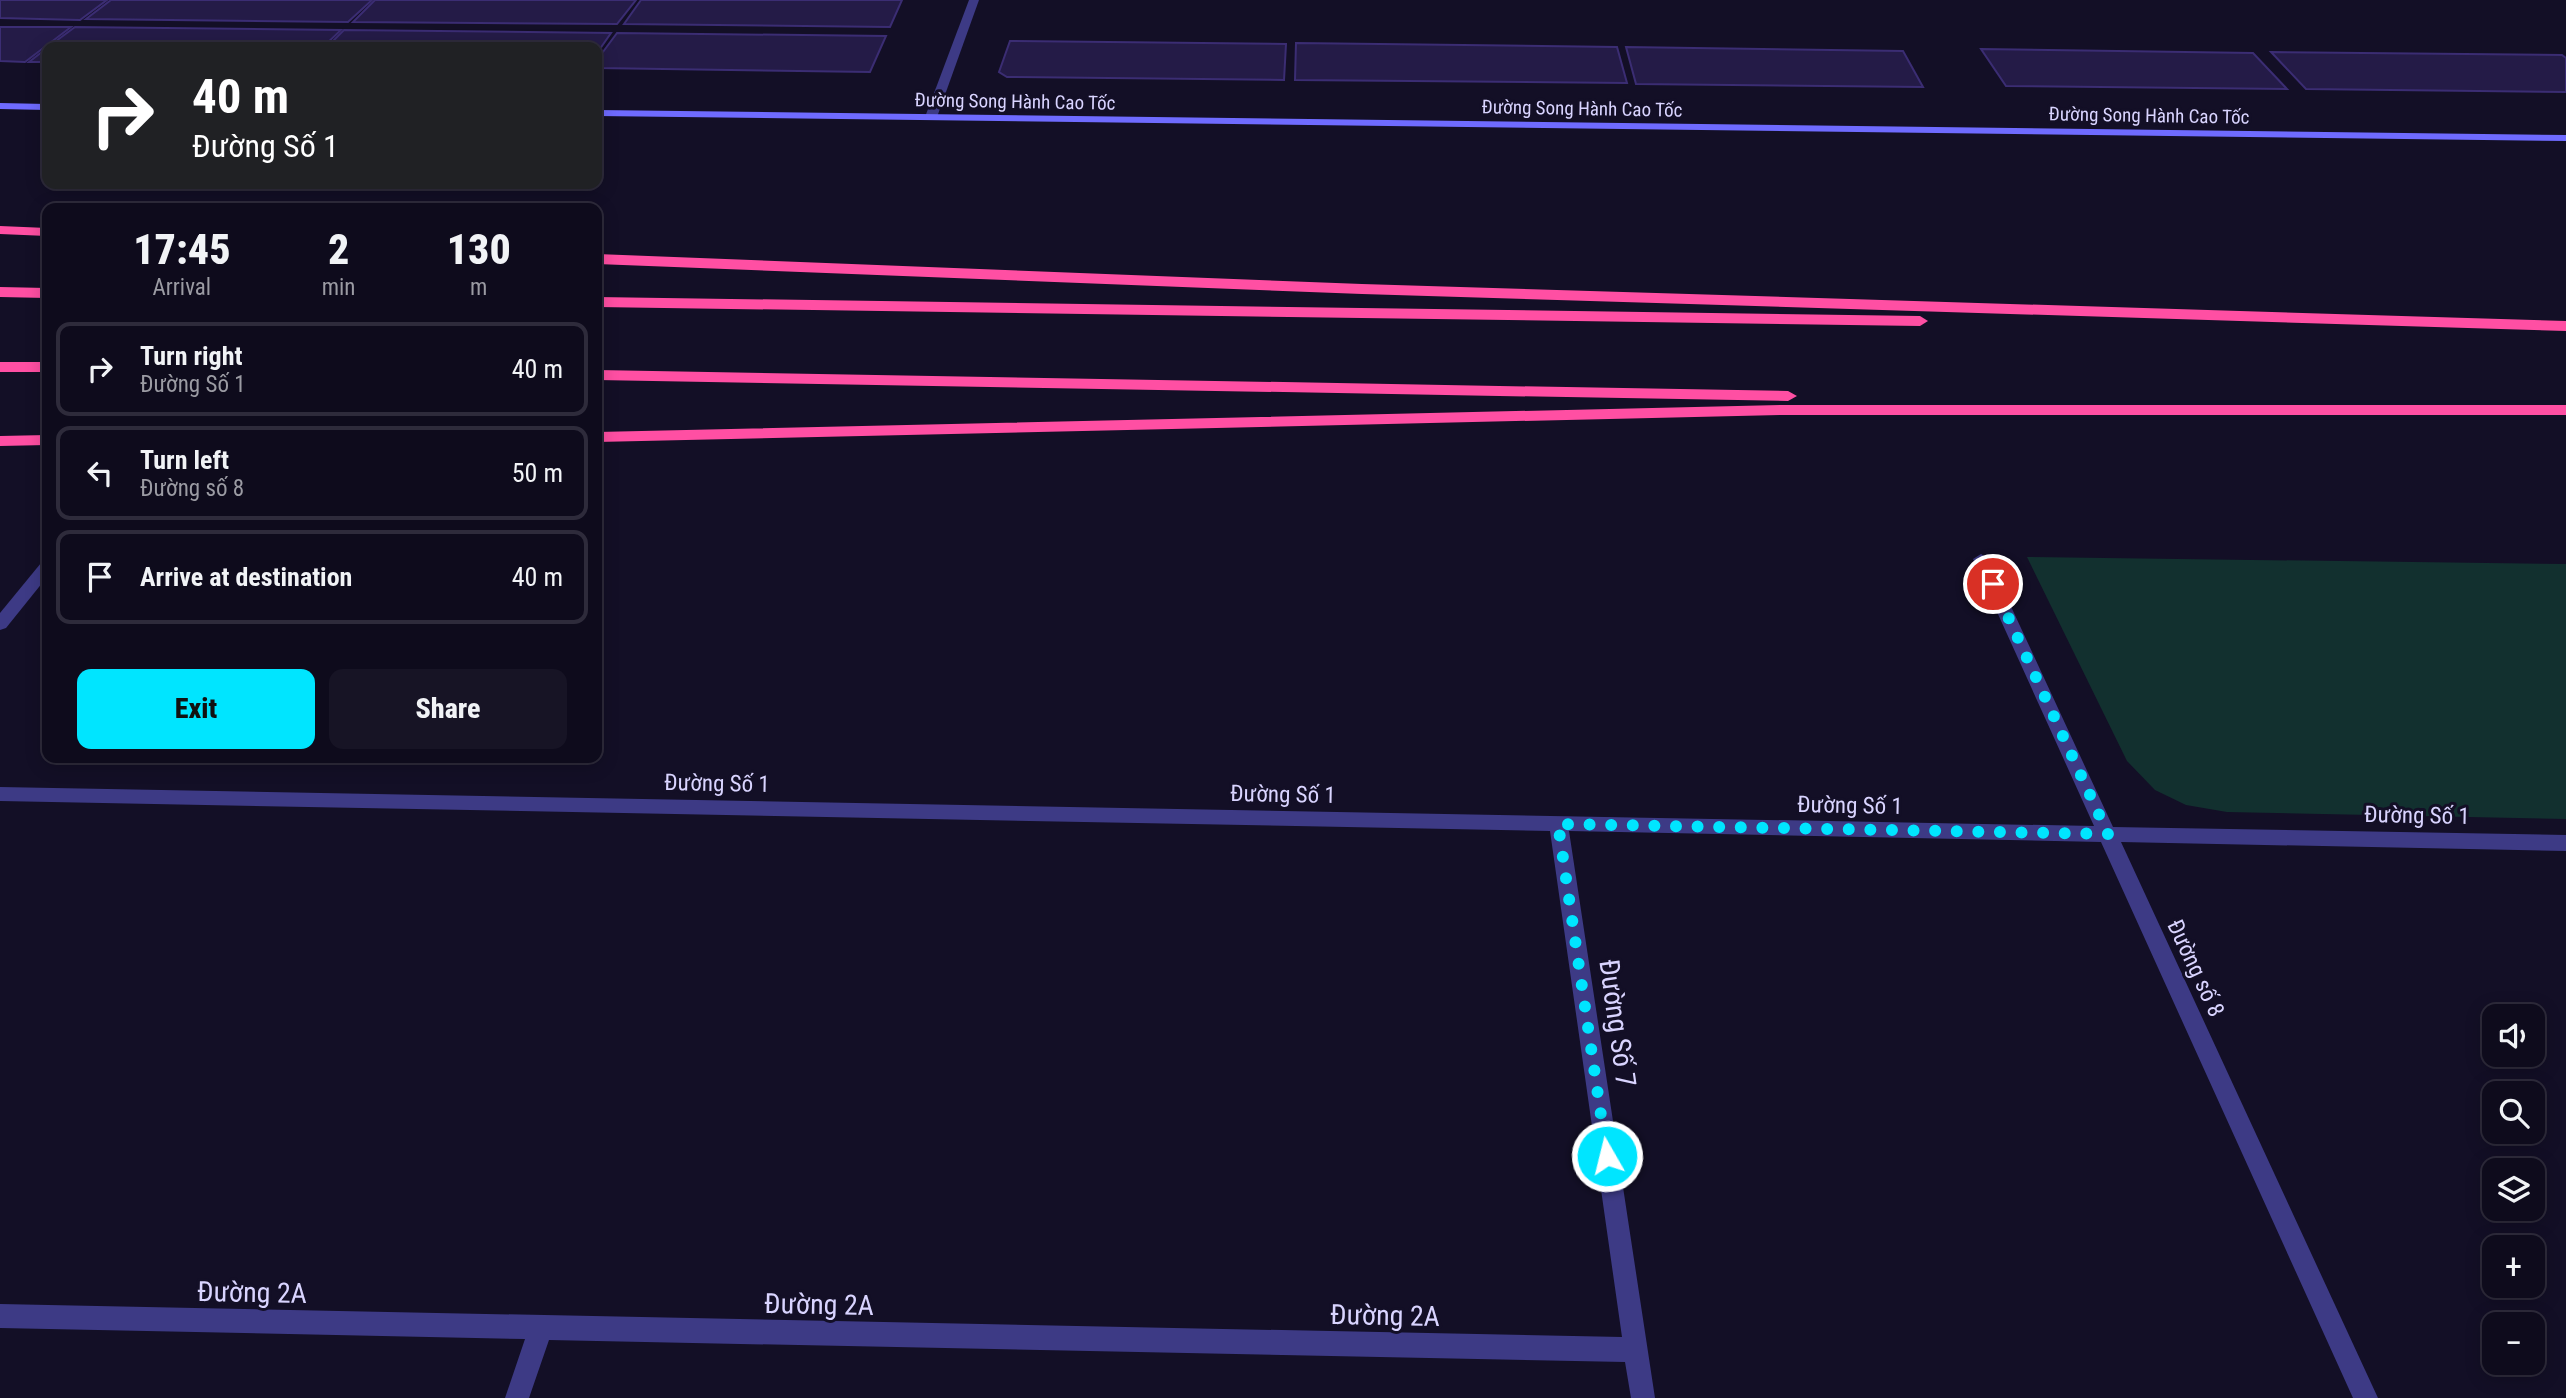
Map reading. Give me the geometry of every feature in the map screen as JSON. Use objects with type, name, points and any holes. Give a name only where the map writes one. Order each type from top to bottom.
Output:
[{"type":"highway","points":[[0,230],[42,232]]},
{"type":"highway","points":[[602,259],[1376,289],[2566,327]]},
{"type":"highway","points":[[0,292],[42,293]]},
{"type":"highway","points":[[602,302],[2566,327]]},
{"type":"highway","points":[[0,367],[42,367]]},
{"type":"highway","points":[[602,375],[2566,409]]},
{"type":"highway","points":[[602,437],[1783,410],[2566,409]]},
{"type":"highway","points":[[0,441],[42,440]]},
{"type":"main road","points":[[0,106],[42,107]]},
{"type":"main road","name":"Đường Song Hành Cao Tốc","points":[[602,113],[2566,138]]},
{"type":"street","points":[[931,117],[974,0]]},
{"type":"street","name":"Đường số 8","points":[[1981,559],[2366,1398]]},
{"type":"street","points":[[0,624],[42,573]]},
{"type":"street","name":"Đường Số 1","points":[[0,794],[2566,843]]},
{"type":"street","name":"Đường Số 7","points":[[1558,824],[1643,1398]]},
{"type":"street","name":"Đường 2A","points":[[0,1316],[1636,1350]]},
{"type":"street","points":[[517,1398],[541,1328]]},
{"type":"green space","points":[[2027,557],[2566,564],[2566,819],[2227,812],[2186,805],[2155,790],[2127,761]]},
{"type":"building","points":[[0,0],[107,0],[80,20],[0,18]]},
{"type":"building","points":[[111,0],[372,0],[348,22],[86,19]]},
{"type":"building","points":[[375,0],[636,0],[617,24],[353,22]]},
{"type":"building","points":[[641,0],[902,0],[890,27],[624,24]]},
{"type":"building","points":[[0,27],[71,27],[51,42],[42,42],[42,49],[25,62],[0,61]]},
{"type":"building","points":[[75,27],[341,30],[328,42],[55,42]]},
{"type":"building","points":[[344,30],[611,33],[602,46],[602,42],[332,42]]},
{"type":"building","points":[[617,33],[886,36],[870,72],[602,68],[602,53]]},
{"type":"building","points":[[1010,41],[1286,44],[1284,80],[1007,77],[999,72]]},
{"type":"building","points":[[1296,43],[1617,47],[1627,83],[1295,80]]},
{"type":"building","points":[[1626,47],[1903,51],[1923,87],[1636,84]]},
{"type":"building","points":[[1981,49],[2253,53],[2287,89],[2006,86]]},
{"type":"building","points":[[42,52],[42,62],[29,62]]},
{"type":"building","points":[[2271,52],[2562,55],[2566,58],[2566,92],[2306,89]]},
{"type":"route","points":[[1607,1156],[1558,824],[2108,834],[1993,584]]}]
